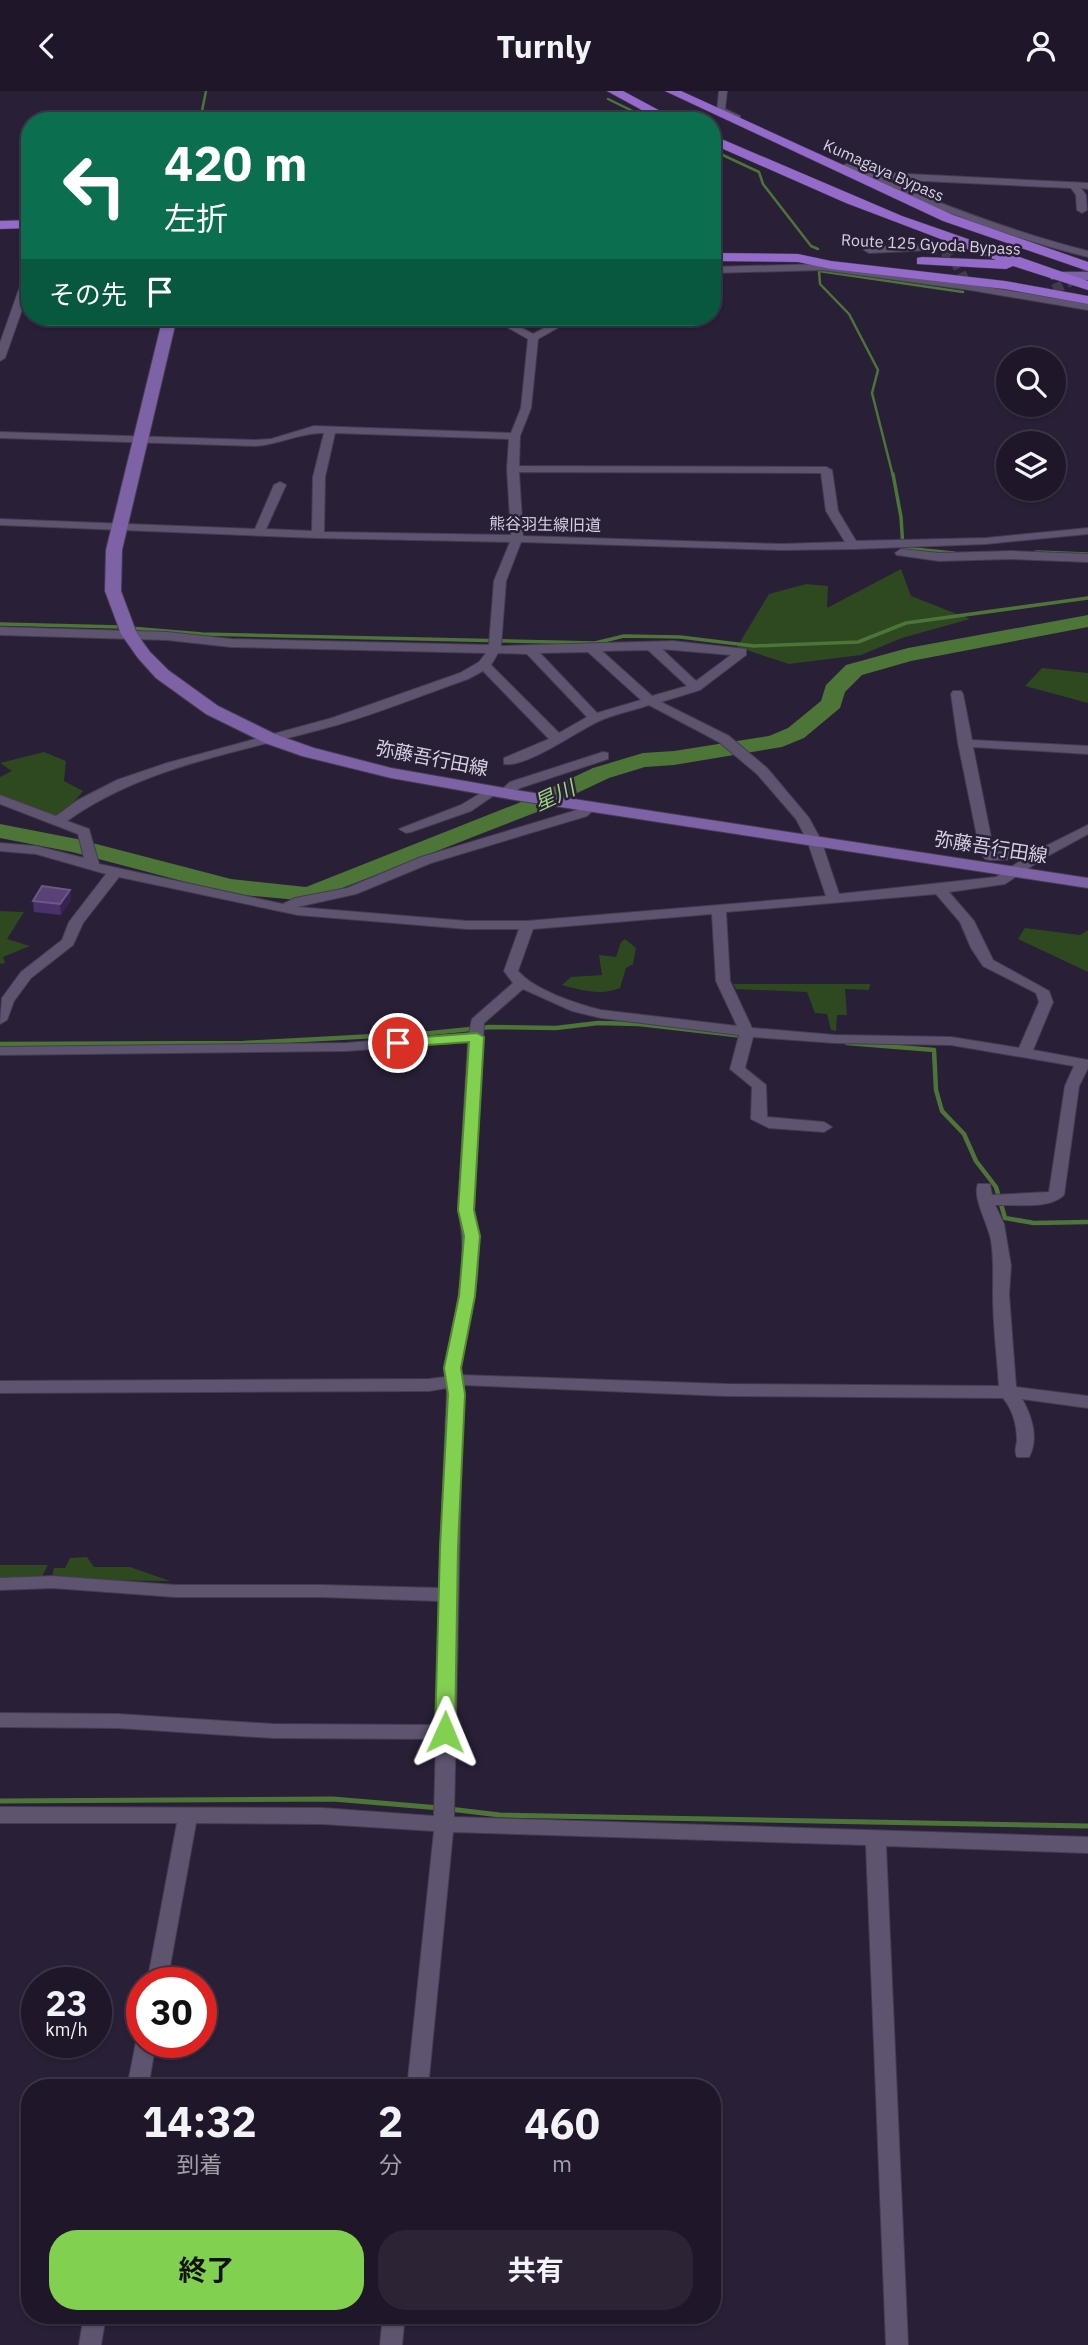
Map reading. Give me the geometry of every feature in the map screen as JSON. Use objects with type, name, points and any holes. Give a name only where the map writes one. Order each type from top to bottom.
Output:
[{"type":"highway","points":[[613,91],[655,112]]},
{"type":"highway","name":"Kumagaya Bypass","points":[[671,91],[716,112]]},
{"type":"highway","name":"Kumagaya Bypass","points":[[721,115],[948,218],[1088,269]]},
{"type":"highway","name":"Kumagaya Bypass","points":[[721,143],[772,168],[876,209],[1088,286]]},
{"type":"highway","points":[[772,168],[811,157]]},
{"type":"highway","points":[[876,209],[935,243],[931,253],[917,258],[891,260]]},
{"type":"highway","points":[[948,218],[1054,272]]},
{"type":"highway","points":[[0,225],[21,224]]},
{"type":"highway","points":[[0,230],[21,230]]},
{"type":"highway","name":"Route 125 Gyoda Bypass","points":[[721,251],[1031,267]]},
{"type":"highway","name":"Route 125 Gyoda Bypass","points":[[773,254],[798,258]]},
{"type":"highway","name":"Route 125 Gyoda Bypass","points":[[721,257],[798,258],[1054,272],[1088,277]]},
{"type":"highway","points":[[798,258],[1005,285],[1088,304]]},
{"type":"highway","name":"Route 125 Gyoda Bypass","points":[[1054,272],[1088,269]]},
{"type":"main road","name":"弥藤吾行田線","points":[[168,326],[114,551],[113,591],[129,634],[162,674],[212,710],[271,739],[345,762],[504,793],[1088,883]]},
{"type":"street","points":[[723,91],[720,110],[951,212],[1088,256]]},
{"type":"street","points":[[865,175],[1088,185]]},
{"type":"street","points":[[1073,184],[1081,195],[1082,210]]},
{"type":"street","points":[[869,250],[928,248]]},
{"type":"street","points":[[721,270],[796,266],[836,269],[1088,304]]},
{"type":"street","points":[[0,355],[21,297]]},
{"type":"street","points":[[511,326],[533,338]]},
{"type":"street","points":[[533,338],[555,326]]},
{"type":"street","points":[[56,822],[83,803],[122,783],[384,704],[464,676],[484,665],[495,648],[500,581],[517,539],[513,469],[515,436],[526,408],[533,338]]},
{"type":"street","points":[[0,435],[255,443],[272,442],[314,429],[395,434],[515,436]]},
{"type":"street","points":[[318,535],[319,477],[330,429]]},
{"type":"street","points":[[825,453],[828,495],[834,520],[854,546]]},
{"type":"street","points":[[513,469],[826,470]]},
{"type":"street","points":[[258,533],[280,485]]},
{"type":"street","name":"熊谷羽生線旧道","points":[[0,522],[318,535],[677,542],[752,547],[879,546],[986,541],[1088,531]]},
{"type":"street","points":[[879,546],[895,552],[939,557],[1010,555],[1088,558]]},
{"type":"street","points":[[0,631],[129,634],[231,643],[530,650],[673,645],[743,652],[696,687],[595,718],[509,761]]},
{"type":"street","points":[[650,645],[696,687]]},
{"type":"street","points":[[591,648],[650,701],[724,739],[762,771],[802,818],[814,840],[834,899]]},
{"type":"street","points":[[530,650],[595,718]]},
{"type":"street","points":[[484,665],[557,739]]},
{"type":"street","points":[[957,694],[964,743],[978,792],[990,856],[1039,855]]},
{"type":"street","points":[[964,743],[1088,750]]},
{"type":"street","points":[[406,829],[504,793],[515,785],[603,756]]},
{"type":"street","points":[[0,799],[83,832],[93,867]]},
{"type":"street","points":[[284,908],[295,902],[351,891],[425,860],[582,813],[585,806]]},
{"type":"street","points":[[0,847],[36,850],[93,867],[284,908],[400,921],[527,925],[940,890],[1000,881],[1039,855],[1088,829]]},
{"type":"street","points":[[0,1020],[7,1001],[26,975],[68,943],[76,922],[115,872]]},
{"type":"street","points":[[940,890],[967,921],[978,948],[988,963],[1042,991],[1046,1002],[1025,1052]]},
{"type":"street","points":[[719,910],[723,981],[747,1032],[737,1069],[759,1084],[759,1119],[769,1123],[824,1127]]},
{"type":"street","points":[[527,925],[511,971],[521,982],[577,1008],[601,1014],[747,1032],[835,1039],[951,1041],[1085,1064],[1072,1086],[1056,1195],[1046,1199],[984,1193],[996,1224],[1003,1266],[1001,1294],[1008,1392],[1018,1403],[1026,1445],[1023,1453]]},
{"type":"street","points":[[418,2079],[444,1824],[448,1595],[456,1394],[452,1368],[467,1296],[472,1236],[466,1210],[477,1022],[521,982]]},
{"type":"street","points":[[0,1051],[346,1047],[477,1037]]},
{"type":"street","points":[[0,1387],[429,1385],[469,1379],[726,1390],[1008,1392],[1088,1402]]},
{"type":"street","points":[[0,1584],[53,1582],[175,1591],[320,1591],[448,1595]]},
{"type":"street","points":[[0,1720],[118,1721],[273,1731],[445,1732]]},
{"type":"street","points":[[0,1815],[322,1816],[444,1824],[1088,1845]]},
{"type":"street","points":[[160,1967],[188,1816]]},
{"type":"street","points":[[876,1839],[897,2345]]},
{"type":"street","points":[[139,2079],[143,2058]]},
{"type":"street","points":[[90,2345],[94,2324]]},
{"type":"street","points":[[391,2345],[393,2324]]},
{"type":"green space","points":[[901,569],[911,596],[970,619],[902,638],[861,655],[789,664],[737,647],[769,594],[806,584],[828,586],[827,608]]},
{"type":"green space","points":[[1042,668],[1088,673],[1088,703],[1025,686]]},
{"type":"green space","points":[[44,752],[66,761],[64,781],[83,791],[60,819],[0,797],[0,777],[12,771],[0,763]]},
{"type":"green space","points":[[0,911],[24,912],[7,939],[30,946],[3,957],[5,963],[0,964]]},
{"type":"green space","points":[[1025,928],[1080,935],[1088,930],[1088,972],[1018,939]]},
{"type":"green space","points":[[625,939],[636,948],[633,964],[626,968],[620,988],[598,992],[562,985],[571,977],[602,975],[599,955],[616,957],[621,942]]},
{"type":"green space","points":[[733,984],[870,984],[869,990],[845,989],[847,1015],[837,1015],[836,1031],[831,1030],[827,1014],[815,1013],[807,992],[736,989]]},
{"type":"green space","points":[[87,1557],[94,1567],[130,1567],[170,1581],[74,1580],[52,1576],[54,1568],[65,1568],[70,1558]]},
{"type":"green space","points":[[0,1565],[48,1565],[39,1582],[0,1577]]},
{"type":"building","points":[[42,886],[70,890],[60,904],[33,901]]},
{"type":"waterway","points":[[202,112],[206,91]]},
{"type":"waterway","points":[[608,99],[635,112]]},
{"type":"waterway","points":[[721,154],[759,172],[763,184],[811,246],[818,249]]},
{"type":"waterway","points":[[893,476],[872,393],[878,370],[849,314],[820,284],[819,271],[963,292]]},
{"type":"waterway","points":[[893,474],[901,517],[903,548],[954,553]]},
{"type":"waterway","points":[[1036,552],[1088,554]]},
{"type":"waterway","points":[[130,628],[202,634],[595,643],[624,636],[680,637],[754,646],[858,642],[906,623],[1088,598]]},
{"type":"waterway","name":"星川","points":[[0,831],[77,846],[231,887],[309,894],[529,807],[601,773],[643,760],[674,758],[774,742],[796,733],[832,703],[834,690],[854,670],[908,655],[1088,621]]},
{"type":"waterway","points":[[0,624],[121,627]]},
{"type":"waterway","points":[[0,1044],[244,1043],[431,1033],[490,1027],[556,1028],[598,1023],[639,1024],[744,1036]]},
{"type":"waterway","points":[[847,1043],[934,1050],[936,1090],[942,1111],[964,1134],[976,1161],[996,1187],[1005,1218],[1034,1223],[1088,1222]]},
{"type":"waterway","points":[[0,1801],[333,1799],[440,1808]]},
{"type":"waterway","points":[[449,1809],[500,1815],[1088,1826]]},
{"type":"tunnel","points":[[928,248],[951,254],[967,284]]},
{"type":"tunnel","points":[[1040,296],[1088,273]]},
{"type":"route","points":[[398,1043],[477,1037],[466,1210],[472,1236],[467,1296],[452,1368],[456,1394],[445,1732]]}]
